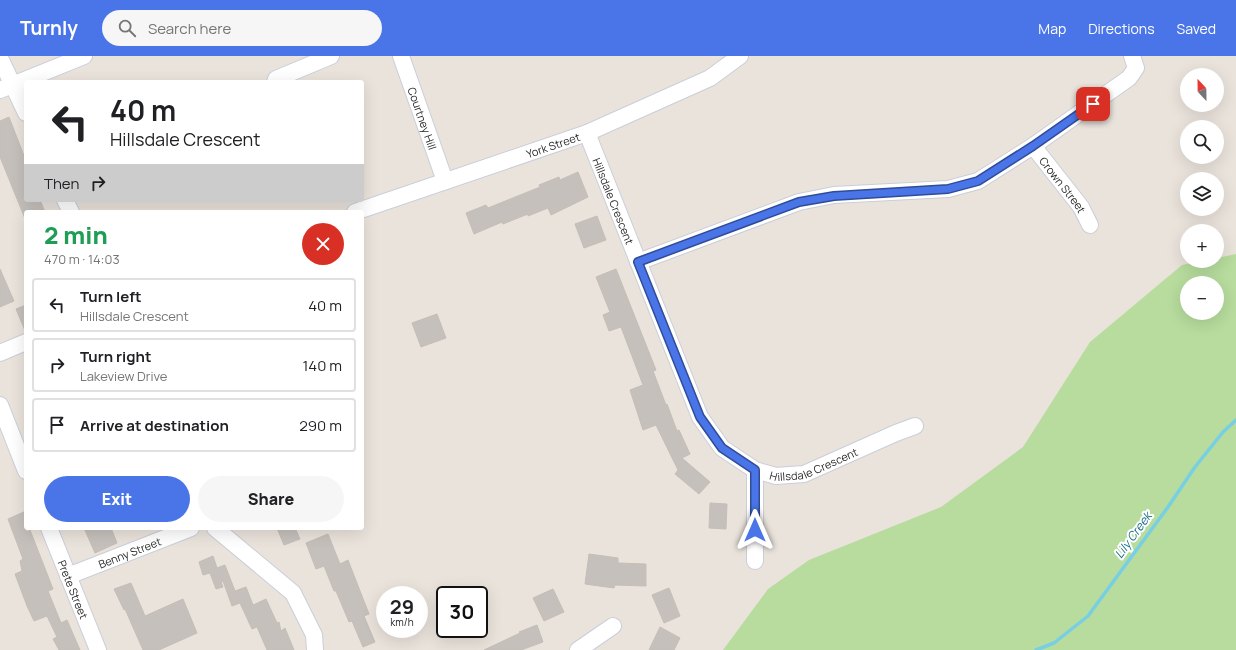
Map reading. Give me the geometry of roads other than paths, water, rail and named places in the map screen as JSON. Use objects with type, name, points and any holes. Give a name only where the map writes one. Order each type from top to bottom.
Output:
[{"type":"street","points":[[6,87],[84,56]]},
{"type":"street","points":[[276,80],[292,71],[331,56]]},
{"type":"street","name":"Courtney Hill","points":[[401,56],[445,181]]},
{"type":"street","name":"York Street","points":[[361,210],[587,133],[710,78],[740,56]]},
{"type":"street","points":[[0,58],[6,87],[24,110]]},
{"type":"street","points":[[638,262],[799,202],[834,196],[948,189],[978,181],[1033,146],[1129,78],[1134,62]]},
{"type":"street","name":"Hillsdale Crescent","points":[[587,133],[700,417],[722,448],[755,470],[776,476],[804,474],[915,426]]},
{"type":"street","name":"Crown Street","points":[[1033,146],[1082,207],[1090,225]]},
{"type":"street","points":[[0,353],[24,343]]},
{"type":"street","points":[[0,405],[24,465]]},
{"type":"street","points":[[755,470],[755,561]]},
{"type":"street","name":"Prete Street","points":[[50,530],[98,650]]},
{"type":"street","name":"Benny Street","points":[[68,576],[187,530]]},
{"type":"street","points":[[217,530],[293,593],[314,635],[315,650]]},
{"type":"street","points":[[578,650],[613,626]]},
{"type":"waterway","name":"Lily Creek","points":[[1036,650],[1054,643],[1088,616],[1168,507],[1195,467],[1223,432],[1236,420]]}]
